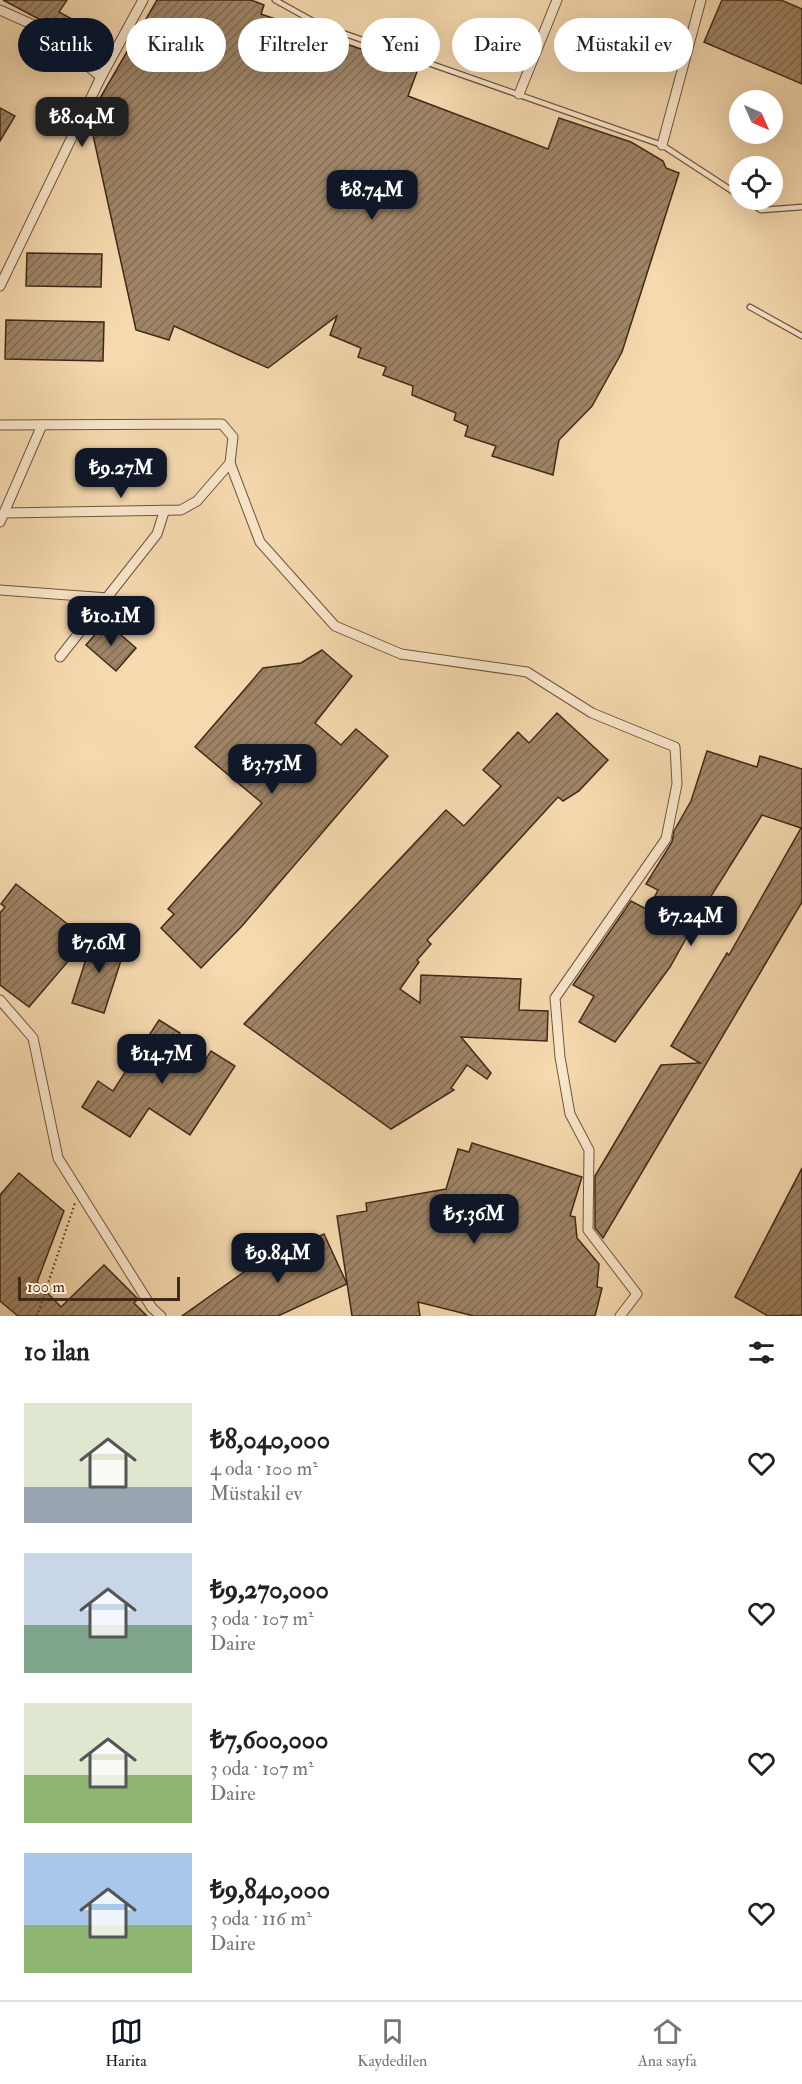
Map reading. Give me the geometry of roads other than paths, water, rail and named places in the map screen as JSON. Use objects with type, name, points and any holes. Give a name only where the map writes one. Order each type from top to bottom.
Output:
[{"type":"street","points":[[0,286],[101,77],[143,0]]},
{"type":"street","points":[[519,94],[557,0]]},
{"type":"street","points":[[662,145],[701,0]]},
{"type":"street","points":[[0,10],[47,31],[101,77]]},
{"type":"street","points":[[0,425],[222,424],[233,437],[230,463],[260,542],[335,626],[401,654],[527,672],[592,713],[675,747],[677,784],[666,840],[555,998],[560,1057],[570,1114],[589,1150],[588,1230],[637,1294],[620,1316]]},
{"type":"street","points":[[42,425],[2,518],[181,510],[192,505],[230,463]]},
{"type":"street","points":[[60,657],[157,534],[164,512]]},
{"type":"street","points":[[0,590],[108,598]]},
{"type":"street","points":[[0,1000],[33,1038],[58,1158],[152,1308],[161,1316]]},
{"type":"lane","points":[[275,0],[320,25],[662,145],[729,189]]},
{"type":"lane","points":[[783,208],[802,207]]},
{"type":"lane","points":[[750,307],[802,336]]}]
